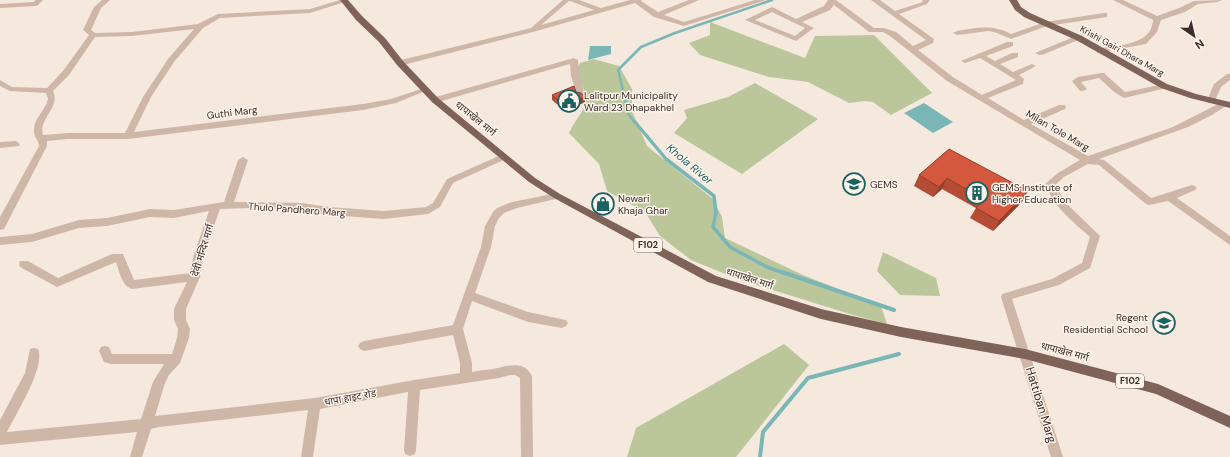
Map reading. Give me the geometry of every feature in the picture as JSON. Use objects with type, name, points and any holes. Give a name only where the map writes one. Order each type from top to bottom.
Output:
[{"type":"main road","name":"धापाखेल मार्ग","points":[[344,0],[382,40],[424,90],[532,180],[557,196],[712,279],[821,314],[901,332],[1025,354],[1158,389],[1230,422]]},
{"type":"main road","name":"Krishi Gairi Dhara Marg","points":[[1013,0],[1018,8],[1027,15],[1079,38],[1164,86],[1228,105]]},
{"type":"street","points":[[0,6],[36,4],[39,0]]},
{"type":"street","points":[[106,0],[98,7],[87,30],[93,35],[132,34],[200,26]]},
{"type":"street","points":[[128,136],[147,97],[171,61],[200,26],[218,16],[310,11],[344,0]]},
{"type":"street","points":[[530,30],[567,0]]},
{"type":"street","points":[[572,0],[600,10]]},
{"type":"street","points":[[400,63],[530,30],[637,0],[657,15],[681,24],[688,24],[762,0]]},
{"type":"street","points":[[657,15],[694,0]]},
{"type":"street","points":[[874,0],[895,13],[930,39],[930,42],[913,49]]},
{"type":"street","points":[[895,13],[925,3],[927,1],[926,0]]},
{"type":"street","points":[[1117,0],[1157,19],[1182,10],[1196,2],[1218,0]]},
{"type":"street","points":[[796,22],[826,8],[832,1]]},
{"type":"street","name":"Milan Tole Marg","points":[[832,1],[872,30],[884,30],[913,49],[950,78],[981,98],[1088,161],[1121,146],[1159,135],[1197,121],[1228,105]]},
{"type":"street","points":[[772,9],[796,22],[810,28],[796,38],[749,20],[772,9]]},
{"type":"street","points":[[957,33],[989,29],[999,31],[1011,37],[1045,24],[1104,15]]},
{"type":"street","points":[[1100,51],[1143,42],[1158,25],[1157,19]]},
{"type":"street","points":[[0,82],[10,89],[49,91],[66,74],[93,35]]},
{"type":"street","points":[[1039,53],[1079,38]]},
{"type":"street","points":[[964,61],[1010,44]]},
{"type":"street","points":[[980,55],[1020,79],[1020,82],[981,98]]},
{"type":"street","points":[[993,64],[1015,55]]},
{"type":"street","points":[[435,100],[574,60],[575,76],[581,95]]},
{"type":"street","points":[[1012,74],[1032,66]]},
{"type":"street","points":[[1083,89],[1076,81],[1101,75],[1124,95],[1164,86]]},
{"type":"street","points":[[1211,101],[1217,86],[1230,76]]},
{"type":"street","name":"Guthi Marg","points":[[40,139],[54,136],[91,138],[128,136],[363,107],[393,100],[424,90]]},
{"type":"street","points":[[0,226],[43,146],[43,142],[38,134],[40,120],[52,103],[52,96],[49,91]]},
{"type":"street","points":[[1024,124],[1062,107]]},
{"type":"street","points":[[0,145],[16,144]]},
{"type":"street","name":"Thulo Pandhero Marg","points":[[0,241],[32,238],[79,224],[107,222],[150,213],[174,214],[216,206],[252,205],[302,207],[329,211],[384,215],[428,210],[437,205],[450,181],[503,157]]},
{"type":"street","points":[[228,206],[243,160]]},
{"type":"street","points":[[1088,161],[1101,162],[1149,202],[1169,197],[1192,188]]},
{"type":"street","name":"Hattiban Marg","points":[[1057,457],[1006,297],[1055,282],[1086,265],[1095,236],[1053,194],[1050,184],[1060,174],[1088,161]]},
{"type":"street","points":[[466,377],[466,363],[457,329],[470,296],[486,247],[487,234],[496,215],[508,207],[557,196]]},
{"type":"street","points":[[1169,197],[1230,241]]},
{"type":"street","name":"देवी मन्दिर मार्ग","points":[[176,359],[183,338],[184,329],[180,320],[180,309],[195,277],[199,254],[216,206]]},
{"type":"street","points":[[24,264],[57,283],[116,257],[119,257],[122,261],[123,270],[132,285],[195,277]]},
{"type":"street","points":[[470,296],[528,317],[562,323]]},
{"type":"street","points":[[364,346],[457,329]]},
{"type":"street","points":[[105,351],[108,358],[112,359],[176,359]]},
{"type":"street","points":[[0,432],[31,374],[34,353]]},
{"type":"street","points":[[136,457],[144,425],[162,376],[176,359]]},
{"type":"street","name":"धापा हाइट रोड","points":[[0,439],[144,425],[159,421],[315,404],[414,385],[517,369],[526,376],[527,457]]},
{"type":"street","points":[[410,450],[414,385]]},
{"type":"street","points":[[307,457],[315,404]]},
{"type":"green space","points":[[710,22],[805,58],[815,36],[874,35],[932,93],[891,115],[873,102],[864,101],[849,103],[808,82],[769,77],[700,55],[689,43],[710,35]]},
{"type":"green space","points":[[594,59],[619,66],[632,89],[632,111],[647,146],[713,199],[722,217],[725,238],[803,275],[881,306],[887,324],[740,280],[691,260],[660,236],[645,212],[607,191],[599,164],[569,133],[586,104],[584,90],[574,73],[580,63]]},
{"type":"green space","points":[[755,83],[818,119],[742,174],[674,133],[687,118],[684,110],[728,97]]},
{"type":"green space","points":[[883,252],[936,278],[940,296],[900,295],[877,271]]},
{"type":"green space","points":[[784,344],[809,365],[736,457],[627,457],[636,428]]},
{"type":"water","points":[[590,46],[611,46],[611,54],[588,60]]},
{"type":"water","points":[[924,103],[953,122],[933,133],[904,113]]},
{"type":"building","points":[[574,86],[576,92],[581,93],[585,97],[564,105],[552,95]]},
{"type":"building","points":[[949,149],[1028,191],[999,221],[976,208],[985,200],[947,178],[939,187],[919,175]]},
{"type":"waterway","name":"Khola River","points":[[635,123],[629,115],[618,70],[641,47],[675,33],[772,0]]},
{"type":"waterway","name":"Khola River","points":[[635,122],[666,159],[714,196],[716,213],[713,227],[730,247],[767,267],[784,273]]},
{"type":"waterway","name":"Khola River","points":[[782,272],[894,310]]},
{"type":"waterway","name":"Khola River","points":[[760,457],[763,432],[808,378],[899,354]]},
{"type":"place","name":"Lalitpur Municipality Ward 23 Dhapakhel","points":[[569,101]]},
{"type":"place","name":"GEMS","points":[[854,184]]},
{"type":"place","name":"GEMS Institute of Higher Education","points":[[977,193]]},
{"type":"place","name":"Newari Khaja Ghar","points":[[603,204]]},
{"type":"place","name":"Regent Residential School","points":[[1164,323]]}]
